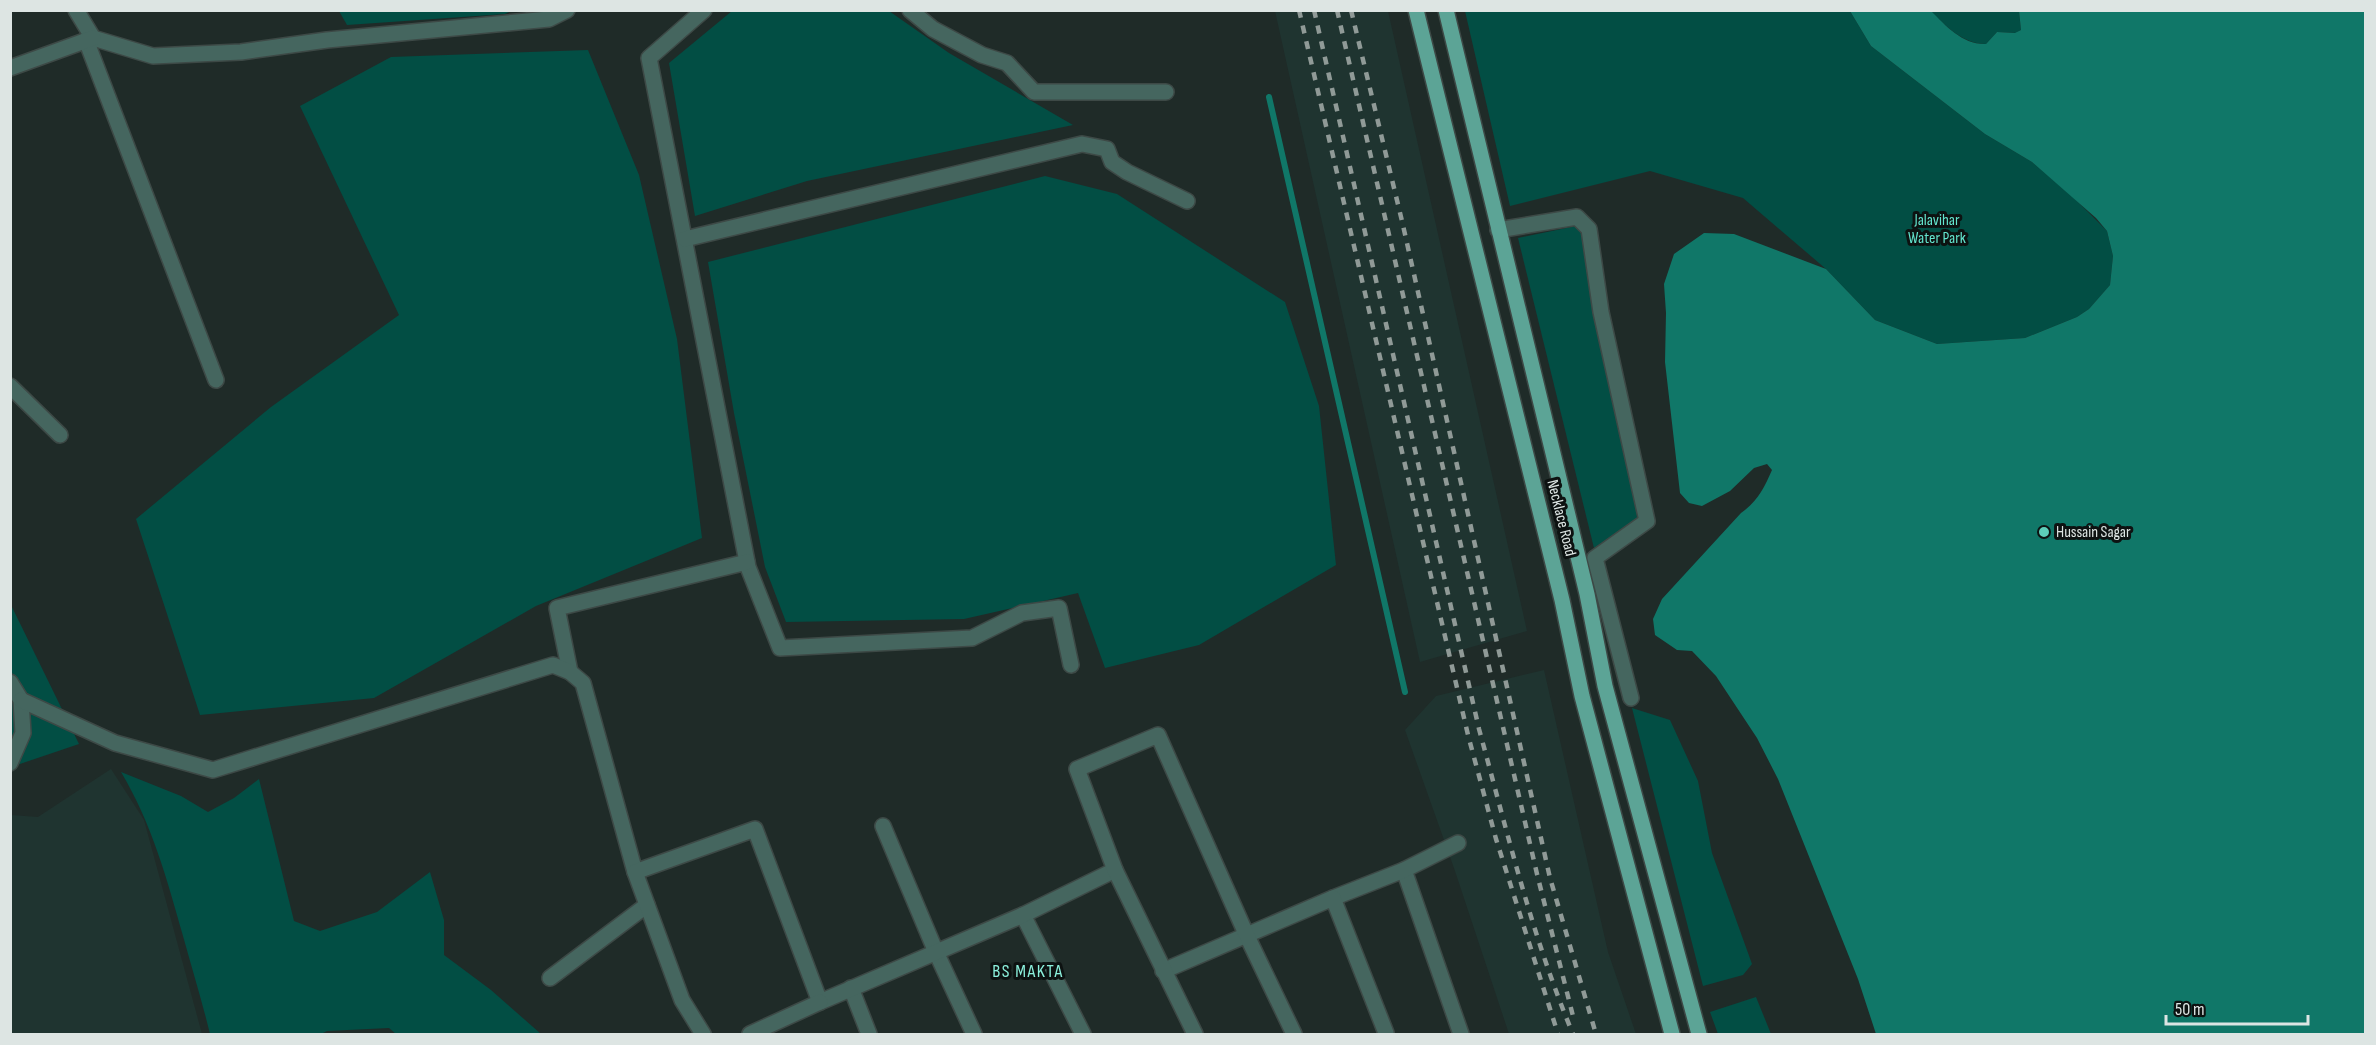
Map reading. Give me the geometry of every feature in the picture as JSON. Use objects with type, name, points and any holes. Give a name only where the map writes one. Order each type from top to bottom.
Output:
[{"type":"main road","name":"Necklace Road","points":[[1416,10],[1562,600],[1582,696],[1672,1035]]},
{"type":"main road","name":"Necklace Road","points":[[1446,10],[1587,594],[1605,686],[1699,1035]]},
{"type":"street","points":[[76,10],[90,39],[216,380]]},
{"type":"street","points":[[10,68],[90,39],[153,56],[241,52],[327,40],[549,19],[567,10]]},
{"type":"street","points":[[704,10],[649,58],[747,562],[780,648],[972,638],[1022,613],[1059,608],[1071,665]]},
{"type":"street","points":[[910,10],[933,29],[982,55],[1007,63],[1034,92],[1166,92]]},
{"type":"street","points":[[685,239],[1082,144],[1107,149],[1112,162],[1127,172],[1187,201]]},
{"type":"street","points":[[1498,230],[1577,217],[1589,229],[1601,312],[1647,521],[1595,558],[1631,698]]},
{"type":"street","points":[[10,386],[60,435]]},
{"type":"street","points":[[570,672],[557,608],[747,562]]},
{"type":"street","points":[[21,700],[116,742],[213,770],[553,665],[570,672],[583,683],[635,872],[682,1000],[703,1035]]},
{"type":"street","points":[[10,682],[21,700],[24,733],[10,763]]},
{"type":"street","points":[[1195,1035],[1115,870],[1077,769],[1158,735],[1246,936],[1294,1035]]},
{"type":"street","points":[[883,826],[974,1035]]},
{"type":"street","points":[[635,872],[755,830],[820,1002]]},
{"type":"street","points":[[1163,971],[1404,870],[1458,843]]},
{"type":"street","points":[[750,1035],[850,988],[1023,915],[1115,870]]},
{"type":"street","points":[[1404,870],[1461,1035]]},
{"type":"street","points":[[1333,898],[1386,1033]]},
{"type":"street","points":[[550,978],[647,905]]},
{"type":"street","points":[[1023,915],[1083,1035]]},
{"type":"street","points":[[850,988],[869,1035]]},
{"type":"shaded area","points":[[1275,11],[1388,11],[1527,631],[1420,662]]},
{"type":"shaded area","name":"Hussain Sagar","points":[[1850,11],[1931,11],[1962,38],[1986,44],[1997,32],[2015,33],[2021,30],[2019,11],[2365,11],[2365,1034],[1876,1034],[1858,979],[1778,779],[1757,738],[1716,676],[1692,651],[1677,650],[1655,635],[1653,619],[1662,599],[1756,499],[1772,470],[1767,464],[1754,468],[1730,491],[1702,506],[1689,503],[1680,493],[1665,362],[1664,284],[1674,254],[1704,233],[1734,234],[1826,269],[1875,320],[1937,344],[2025,338],[2077,317],[2089,309],[2110,285],[2113,256],[2107,231],[2096,218],[2032,162],[1985,134],[1871,46]]},
{"type":"shaded area","points":[[1544,670],[1608,952],[1636,1034],[1509,1034],[1405,730],[1436,696]]},
{"type":"shaded area","points":[[111,769],[144,820],[202,1034],[11,1034],[11,815],[38,817]]},
{"type":"green space","points":[[339,11],[511,11],[505,14],[347,25]]},
{"type":"green space","points":[[732,11],[889,11],[949,53],[1073,125],[807,181],[695,216],[669,63]]},
{"type":"green space","name":"Jalavihar Water Park","points":[[1465,11],[1850,11],[1871,46],[1985,134],[2032,162],[2072,196],[2107,231],[2113,256],[2110,285],[2089,309],[2077,317],[2025,338],[1937,344],[1875,320],[1826,269],[1743,198],[1650,171],[1510,206]]},
{"type":"green space","points":[[1930,11],[2019,11],[2021,30],[2016,33],[1997,32],[1986,44],[1978,43],[1962,38]]},
{"type":"green space","points":[[588,50],[639,175],[677,339],[702,538],[536,606],[374,698],[200,715],[136,519],[271,407],[399,315],[300,106],[391,57]]},
{"type":"green space","points":[[1045,176],[1117,194],[1285,302],[1319,406],[1336,565],[1199,645],[1105,668],[1078,593],[964,619],[786,622],[765,567],[734,413],[708,262]]},
{"type":"green space","points":[[1576,226],[1582,235],[1636,495],[1637,519],[1594,548],[1518,238]]},
{"type":"green space","points":[[10,603],[79,744],[11,767],[10,767]]},
{"type":"green space","points":[[1632,708],[1670,720],[1698,781],[1712,853],[1752,964],[1743,975],[1703,986]]},
{"type":"green space","points":[[121,772],[181,796],[208,812],[234,798],[259,779],[294,921],[320,931],[377,912],[430,872],[444,920],[444,955],[491,990],[541,1034],[396,1034],[389,1028],[327,1031],[321,1034],[210,1034],[158,852],[142,812]]},
{"type":"green space","points":[[1756,997],[1771,1034],[1718,1034],[1710,1012]]},
{"type":"waterway","points":[[1269,97],[1405,692]]},
{"type":"railway","points":[[1299,10],[1468,735],[1496,839],[1558,1034]]},
{"type":"railway","points":[[1314,10],[1479,729],[1533,922],[1573,1034]]},
{"type":"railway","points":[[1337,10],[1537,874],[1574,1020]]},
{"type":"railway","points":[[1351,10],[1402,221],[1550,878],[1596,1034]]},
{"type":"place","name":"Hussain Sagar","points":[[2044,532]]},
{"type":"district","name":"BS MAKTA","points":[[1028,971]]}]
